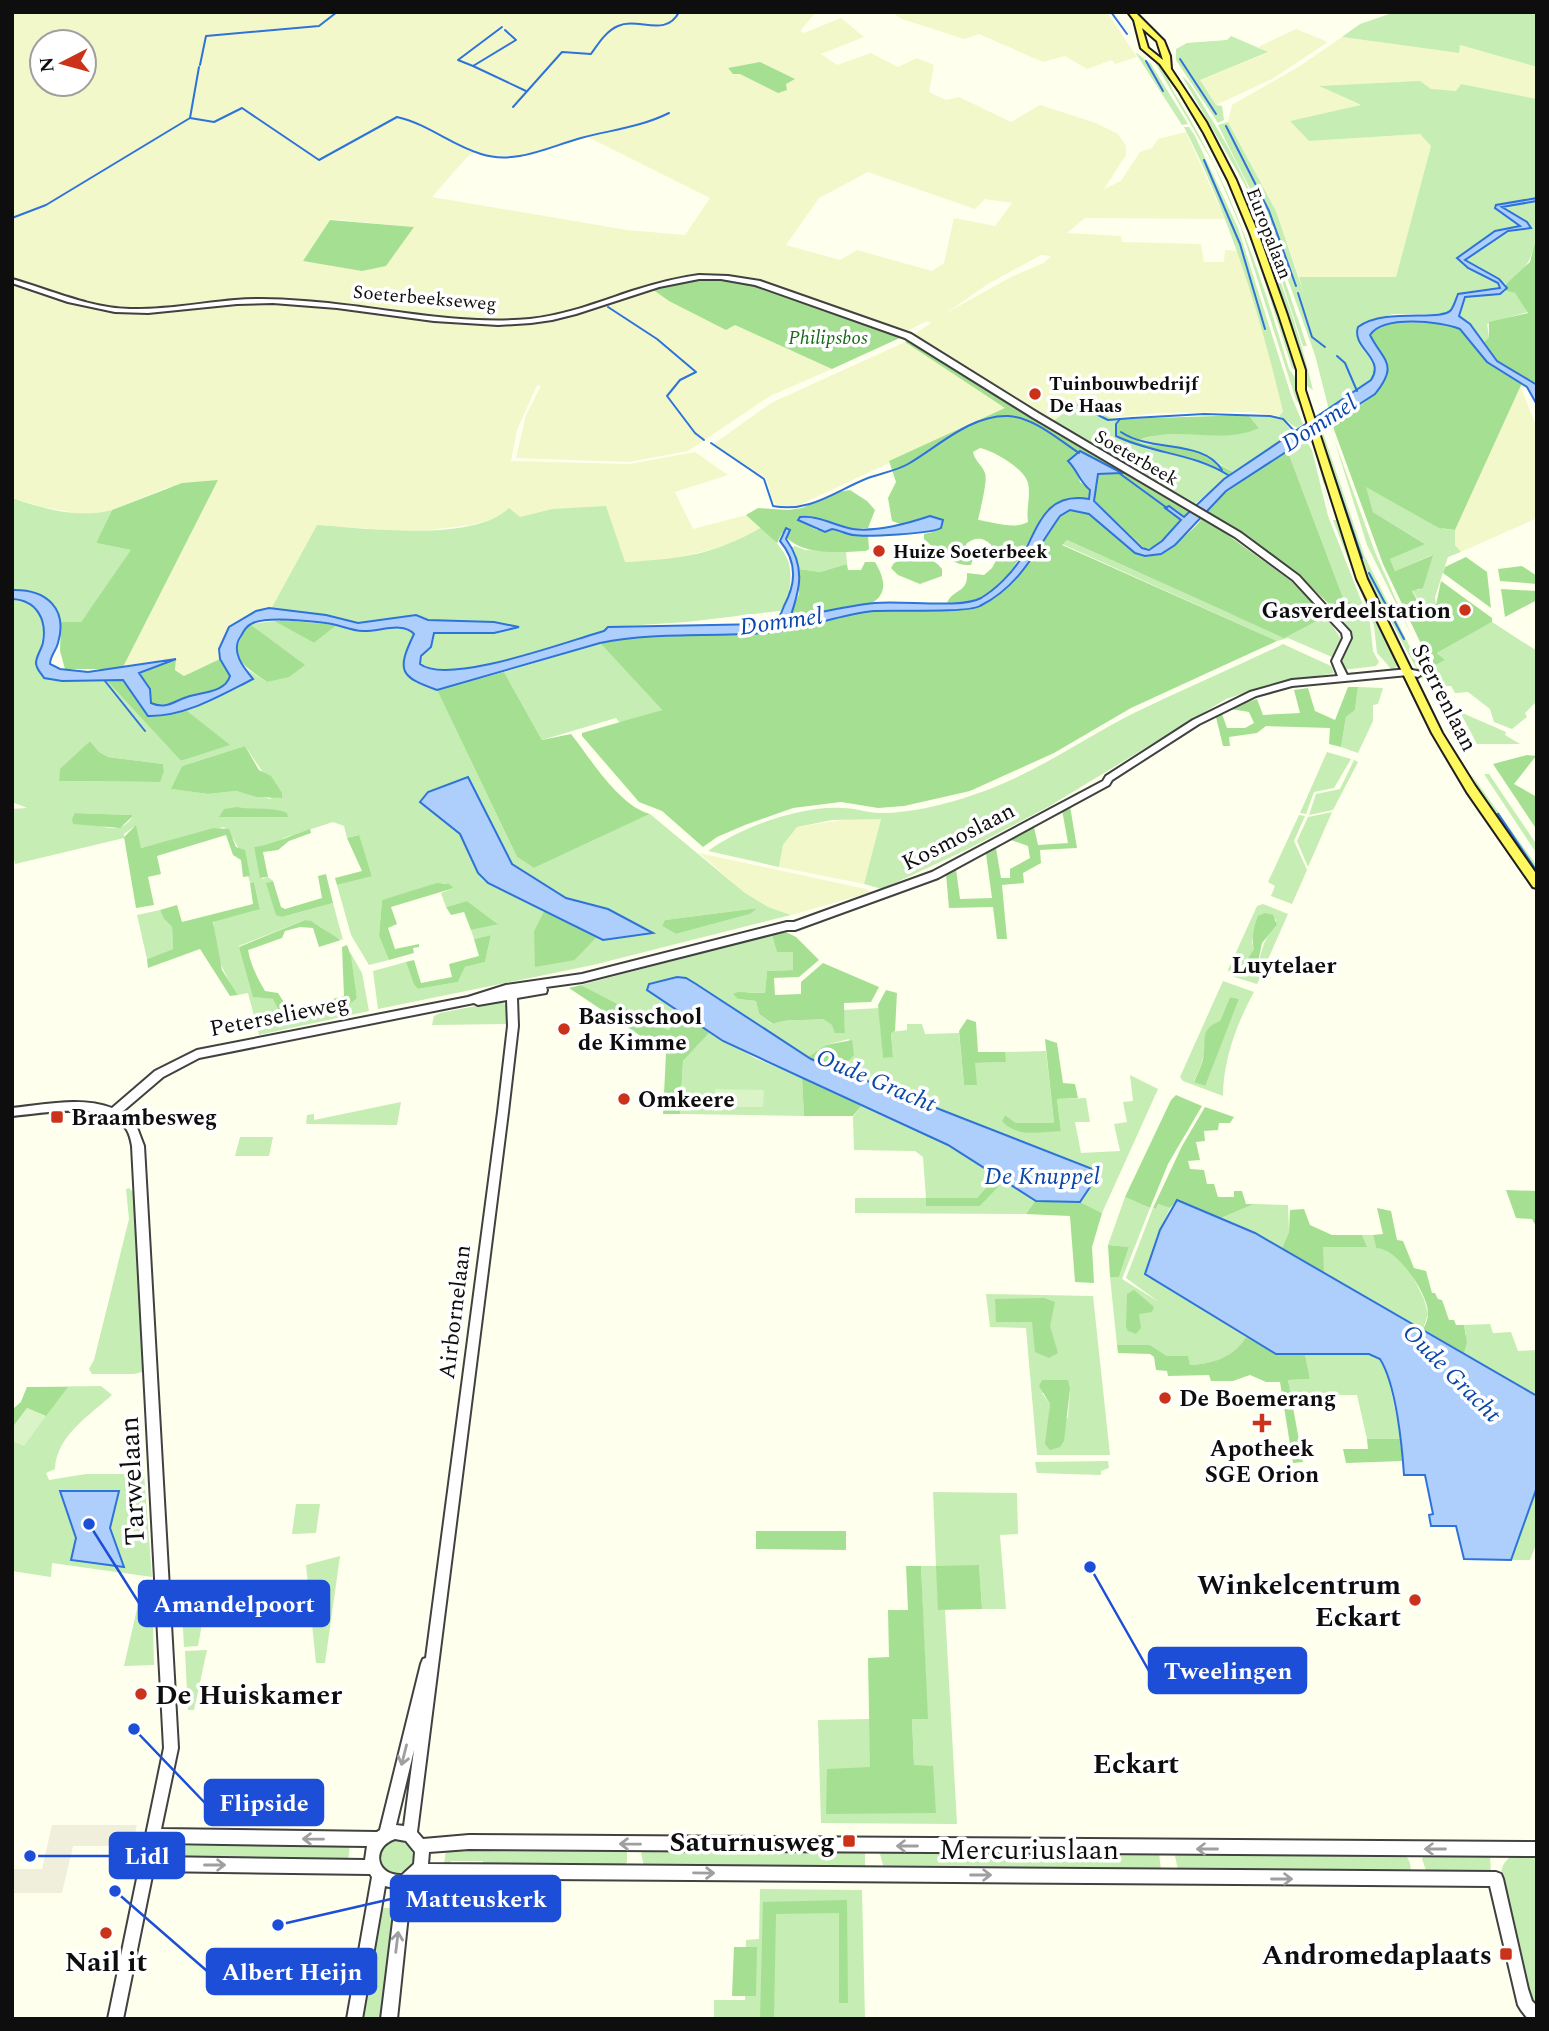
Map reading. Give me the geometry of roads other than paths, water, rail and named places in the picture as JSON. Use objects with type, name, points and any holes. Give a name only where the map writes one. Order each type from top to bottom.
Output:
[{"type":"main road","points":[[1131,12],[1161,40],[1167,50],[1157,54],[1144,50],[1139,39],[1137,20]]},
{"type":"main road","points":[[1139,39],[1149,36],[1161,40]]},
{"type":"main road","name":"Europalaan","points":[[1144,50],[1168,69],[1218,150],[1253,227],[1301,370],[1301,390],[1310,421]]},
{"type":"main road","name":"Europalaan","points":[[1167,50],[1168,69]]},
{"type":"main road","name":"Sterrenlaan","points":[[1310,421],[1362,579],[1412,674],[1437,733],[1537,884]]},
{"type":"street","name":"Soeterbeekseweg","points":[[12,281],[102,308],[129,311],[271,300],[478,323],[550,318],[585,311],[668,283],[703,277],[731,278],[757,283],[908,336]]},
{"type":"street","name":"Soeterbeek","points":[[908,336],[1238,535],[1296,578],[1346,632],[1347,638],[1336,660],[1348,679]]},
{"type":"street","name":"Kosmoslaan","points":[[513,993],[795,926],[935,875],[1106,783],[1109,778],[1195,722],[1234,701],[1292,683],[1412,674]]},
{"type":"street","name":"Peterselieweg","points":[[116,1111],[159,1074],[197,1054],[513,993]]},
{"type":"street","name":"Airbornelaan","points":[[410,1833],[503,1112],[513,1026],[513,993]]},
{"type":"street","points":[[12,1112],[100,1108],[116,1111]]},
{"type":"street","name":"Tarwelaan","points":[[115,2019],[171,1748],[138,1146],[132,1127],[116,1111]]},
{"type":"street","name":"Airbornelaan","points":[[384,1837],[434,1642]]},
{"type":"street","points":[[153,1836],[384,1837],[398,1830],[410,1833],[420,1846],[421,1858],[402,1898],[388,2019]]},
{"type":"street","points":[[354,2019],[376,1872],[373,1852],[384,1837]]},
{"type":"street","name":"Mercuriuslaan","points":[[420,1846],[481,1842],[1159,1849],[1537,1849]]},
{"type":"street","points":[[147,1864],[376,1872],[396,1883],[412,1875]]},
{"type":"street","name":"Mercuriuslaan","points":[[412,1875],[1496,1879],[1521,1989],[1526,2005],[1537,2017]]},
{"type":"water","name":"Dommel","points":[[1537,198],[1537,201],[1502,207],[1527,222],[1531,228],[1508,231],[1465,260],[1499,279],[1507,288],[1500,294],[1465,297],[1459,316],[1470,324],[1497,361],[1537,385],[1537,405],[1527,387],[1487,362],[1460,329],[1412,321],[1387,324],[1370,335],[1388,369],[1375,394],[1226,491],[1175,545],[1161,554],[1145,556],[1135,553],[1089,514],[1070,510],[1060,516],[1017,578],[994,598],[973,608],[874,611],[775,632],[622,639],[437,690],[415,681],[405,671],[405,657],[414,634],[409,630],[397,628],[358,631],[319,622],[266,620],[250,625],[238,642],[239,659],[253,679],[189,709],[148,716],[123,680],[62,681],[44,678],[36,663],[43,642],[42,619],[28,603],[12,599],[12,590],[24,591],[45,597],[52,603],[60,620],[60,631],[50,664],[60,669],[88,672],[176,659],[139,673],[150,689],[151,703],[161,706],[223,686],[230,676],[220,659],[219,649],[229,627],[256,611],[269,608],[326,615],[358,623],[416,615],[428,620],[494,622],[519,627],[494,633],[434,633],[431,647],[421,656],[420,664],[434,669],[456,670],[509,660],[604,631],[608,627],[770,624],[781,614],[791,589],[792,565],[780,541],[786,528],[790,530],[786,539],[799,569],[798,588],[790,618],[875,603],[946,604],[972,601],[992,590],[1012,571],[1044,515],[1052,507],[1074,498],[1089,499],[1090,490],[1068,461],[1080,451],[1122,473],[1098,474],[1094,501],[1142,548],[1149,550],[1162,541],[1181,520],[1165,508],[1169,506],[1184,517],[1224,479],[1371,380],[1374,365],[1359,341],[1358,327],[1383,318],[1445,313],[1451,310],[1458,294],[1500,288],[1498,283],[1468,268],[1457,258],[1495,231],[1520,226],[1495,208],[1496,205]]},
{"type":"water","points":[[930,516],[943,520],[941,528],[884,535],[853,535],[832,529],[825,532],[798,520],[800,517],[814,518],[862,530],[892,526]]},
{"type":"water","points":[[468,777],[512,864],[566,898],[608,909],[653,933],[603,940],[488,883],[478,873],[460,834],[420,802],[428,792]]},
{"type":"water","name":"De Knuppel","points":[[677,977],[686,978],[696,984],[811,1059],[1100,1172],[1080,1202],[1036,1201],[948,1145],[723,1041],[647,990],[649,984]]},
{"type":"water","name":"De Boemerang","points":[[1177,1200],[1255,1233],[1537,1396],[1537,1487],[1511,1560],[1464,1559],[1456,1526],[1431,1526],[1429,1515],[1433,1514],[1425,1475],[1404,1475],[1394,1399],[1380,1359],[1369,1354],[1276,1354],[1145,1274],[1160,1230]]},
{"type":"water","points":[[60,1491],[119,1491],[110,1528],[124,1567],[71,1560],[76,1538]]},
{"type":"waterway","points":[[200,65],[206,36],[319,26],[337,12]]},
{"type":"waterway","points":[[513,107],[562,52],[591,54],[606,34],[618,26],[667,24],[679,12]]},
{"type":"waterway","points":[[1111,12],[1127,34]]},
{"type":"waterway","points":[[473,66],[458,60],[502,27]]},
{"type":"waterway","points":[[473,66],[516,40],[505,30]]},
{"type":"waterway","points":[[1180,59],[1216,114]]},
{"type":"waterway","points":[[1146,61],[1163,91]]},
{"type":"waterway","points":[[473,66],[526,91]]},
{"type":"waterway","points":[[190,118],[199,67]]},
{"type":"waterway","points":[[190,118],[214,122],[242,108],[319,160],[397,117],[419,124],[470,150],[494,157],[506,157],[531,154],[581,138],[637,125],[669,113]]},
{"type":"waterway","points":[[12,218],[46,205],[190,118]]},
{"type":"waterway","points":[[1226,126],[1269,211],[1296,286]]},
{"type":"waterway","points":[[1204,160],[1240,244],[1265,329]]},
{"type":"waterway","points":[[1298,293],[1312,337],[1325,347]]},
{"type":"waterway","points":[[608,307],[657,339],[696,372],[680,380],[667,396],[695,433],[704,440]]},
{"type":"waterway","name":"Dommel","points":[[1337,356],[1345,363],[1357,391]]},
{"type":"waterway","points":[[1078,405],[1108,420],[1120,419]]},
{"type":"waterway","name":"Dommel","points":[[1120,419],[1204,414],[1270,416],[1283,419],[1297,434]]},
{"type":"waterway","points":[[711,443],[764,479],[773,506],[786,507],[811,504],[868,478],[903,466],[955,433],[994,417],[1008,416],[1027,420],[1079,453]]},
{"type":"waterway","points":[[1120,419],[1116,424],[1116,436],[1144,447],[1201,462],[1228,475]]},
{"type":"waterway","points":[[1121,432],[1147,442],[1203,454],[1222,470]]},
{"type":"waterway","name":"Dommel","points":[[1323,443],[1362,558]]},
{"type":"waterway","points":[[1119,473],[1167,508]]},
{"type":"waterway","points":[[1369,573],[1404,639]]},
{"type":"waterway","points":[[105,681],[145,731]]},
{"type":"waterway","points":[[1498,814],[1537,872]]},
{"type":"place","name":"Tuinbouwbedrijf De Haas","points":[[1035,394]]},
{"type":"place","name":"Huize Soeterbeek","points":[[879,551]]},
{"type":"place","name":"Gasverdeelstation","points":[[1465,610]]},
{"type":"place","name":"Basisschool de Kimme","points":[[564,1029]]},
{"type":"place","name":"Omkeere","points":[[624,1099]]},
{"type":"place","name":"Braambesweg","points":[[57,1117]]},
{"type":"place","name":"De Boemerang","points":[[1165,1398]]},
{"type":"place","name":"Apotheek SGE Orion","points":[[1262,1423]]},
{"type":"place","name":"Amandelpoort","points":[[89,1524]]},
{"type":"place","name":"Tweelingen","points":[[1090,1567]]},
{"type":"place","name":"Winkelcentrum Eckart","points":[[1415,1600]]},
{"type":"place","name":"De Huiskamer","points":[[141,1694]]},
{"type":"place","name":"Flipside","points":[[134,1729]]},
{"type":"place","name":"Saturnusweg","points":[[849,1841]]},
{"type":"place","name":"Lidl","points":[[30,1856]]},
{"type":"place","name":"Albert Heijn","points":[[115,1891]]},
{"type":"place","name":"Matteuskerk","points":[[278,1925]]},
{"type":"place","name":"Nail it","points":[[106,1933]]},
{"type":"place","name":"Andromedaplaats","points":[[1506,1954]]},
{"type":"district","name":"Luytelaer","points":[[1284,965]]},
{"type":"district","name":"Eckart","points":[[1136,1763]]},
{"type":"park label","name":"Philipsbos","points":[[828,337]]},
{"type":"water label","name":"Oude Gracht","points":[[876,1080]]},
{"type":"water label","name":"Oude Gracht","points":[[1452,1373]]}]
